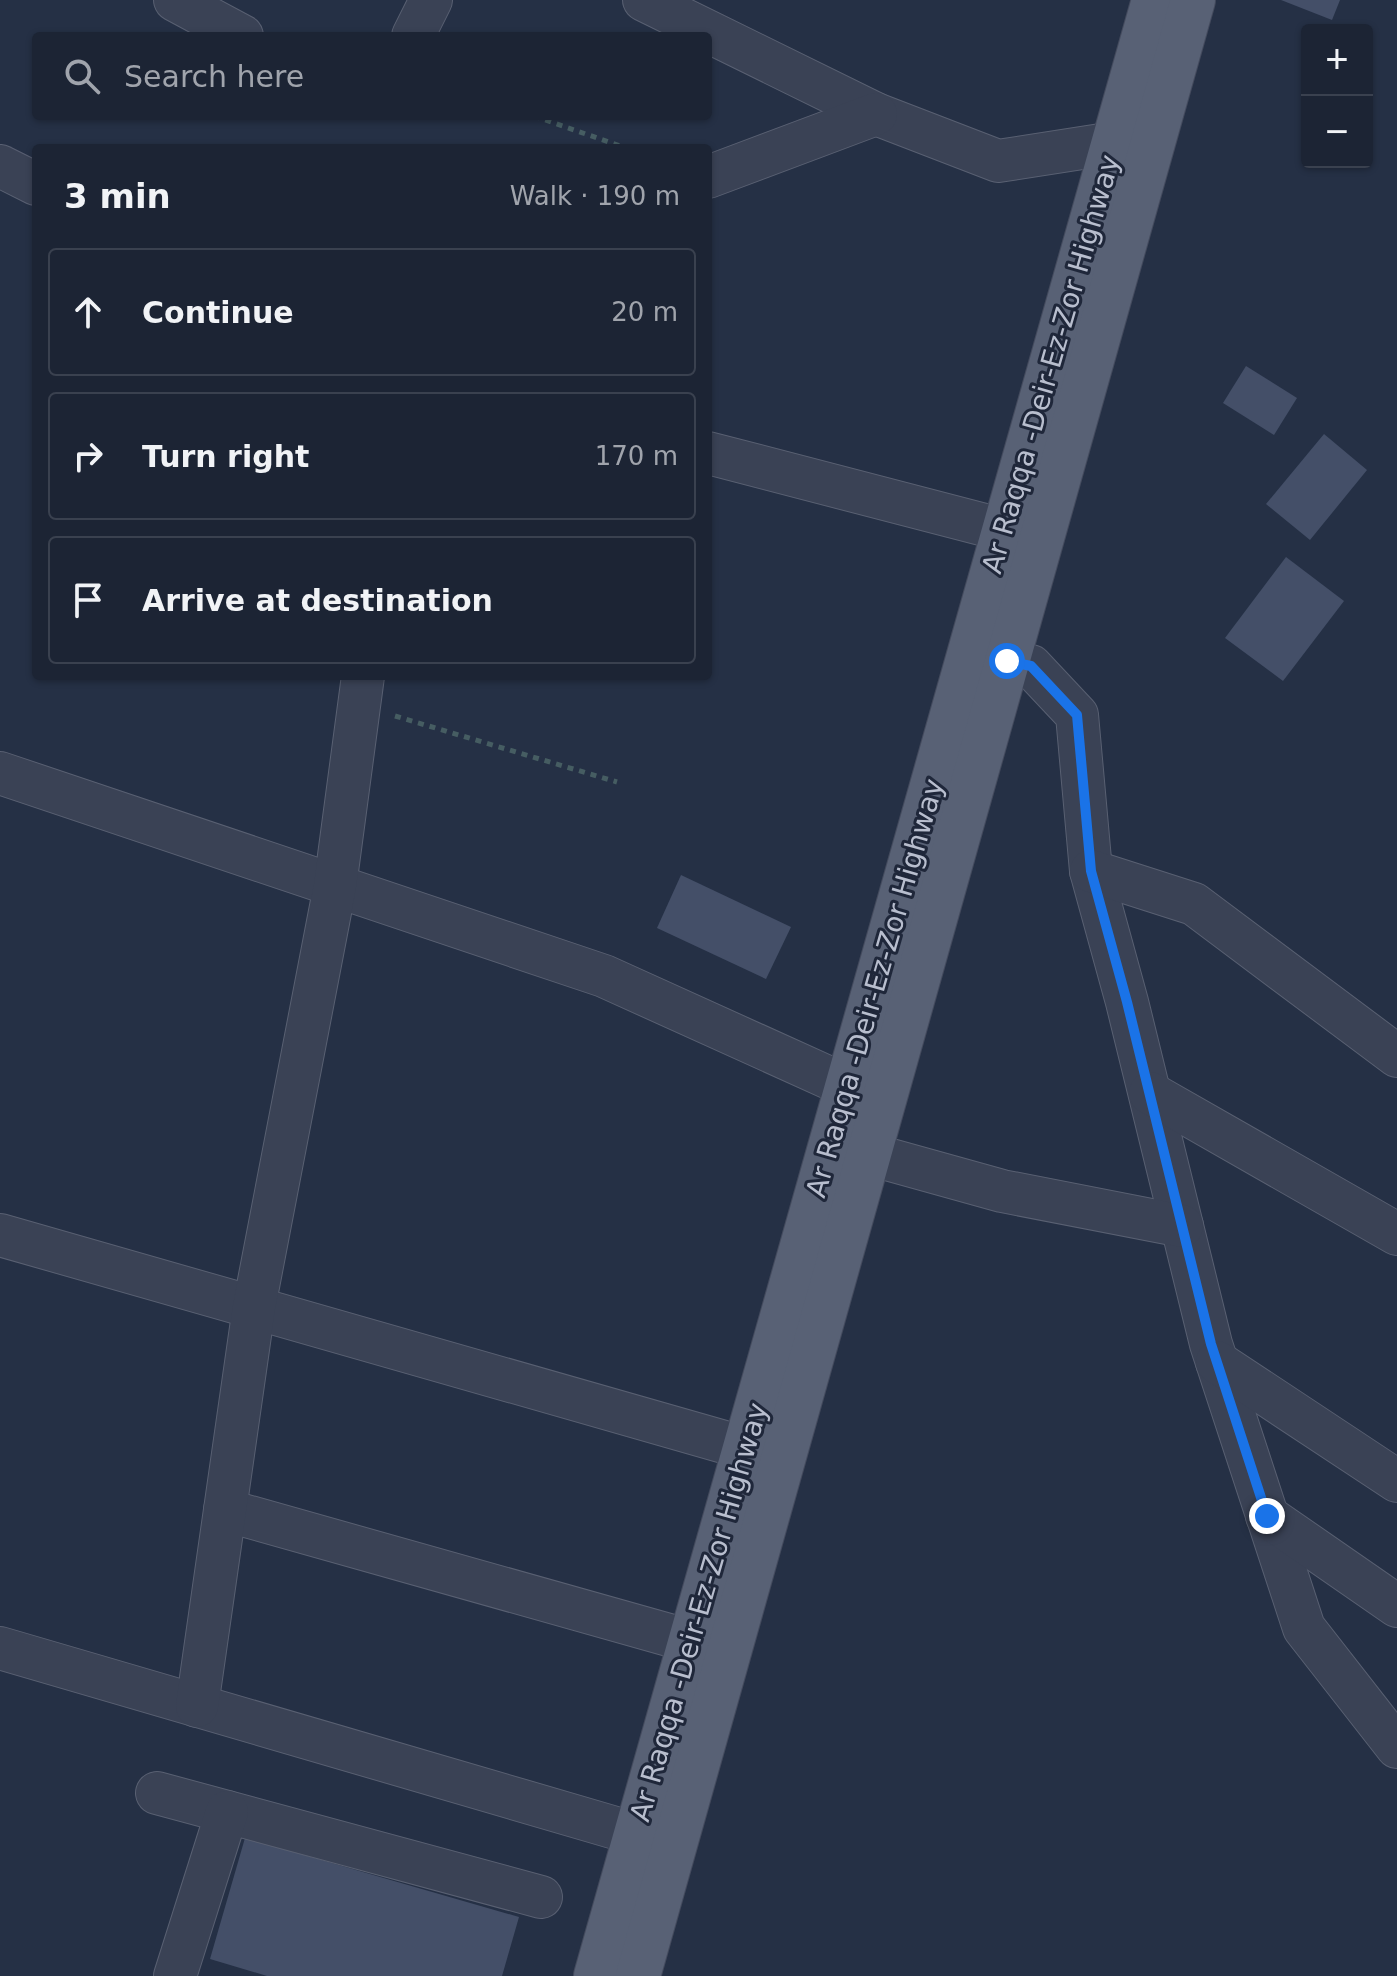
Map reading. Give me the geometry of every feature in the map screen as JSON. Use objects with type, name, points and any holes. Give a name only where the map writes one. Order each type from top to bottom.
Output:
[{"type":"main road","name":"Ar Raqqa -Deir-Ez-Zor Highway","points":[[596,1976],[1154,0]]},
{"type":"main road","name":"Ar Raqqa -Deir-Ez-Zor Highway","points":[[638,1976],[1193,0]]},
{"type":"street","points":[[175,0],[235,32]]},
{"type":"street","points":[[415,32],[431,0]]},
{"type":"street","points":[[644,0],[709,32]]},
{"type":"street","points":[[712,33],[876,114],[998,161],[1114,143]]},
{"type":"street","points":[[712,176],[876,114]]},
{"type":"street","points":[[0,166],[32,182]]},
{"type":"street","points":[[712,454],[1004,530]]},
{"type":"street","points":[[1007,661],[1031,666],[1077,715],[1091,871],[1217,1362],[1304,1628],[1397,1747]]},
{"type":"street","points":[[197,1706],[254,1307],[335,886],[361,691]]},
{"type":"street","points":[[0,773],[604,976],[847,1086]]},
{"type":"street","points":[[1091,871],[1194,904],[1397,1056]]},
{"type":"street","points":[[1150,1093],[1397,1234]]},
{"type":"street","points":[[869,1154],[1002,1191],[1182,1226]]},
{"type":"street","points":[[0,1235],[745,1448]]},
{"type":"street","points":[[1217,1362],[1397,1481]]},
{"type":"street","points":[[225,1510],[690,1641]]},
{"type":"street","points":[[1267,1516],[1397,1606]]},
{"type":"street","points":[[0,1648],[636,1834]]},
{"type":"street","points":[[157,1793],[541,1897]]},
{"type":"street","points":[[175,1976],[227,1812]]},
{"type":"path","points":[[546,120],[614,144]]},
{"type":"path","points":[[361,691],[617,782]]},
{"type":"building","points":[[1281,0],[1340,0],[1332,20]]},
{"type":"building","points":[[1246,366],[1297,398],[1274,435],[1223,403]]},
{"type":"building","points":[[1324,434],[1367,470],[1310,540],[1266,504]]},
{"type":"building","points":[[1286,557],[1344,601],[1283,681],[1225,638]]},
{"type":"building","points":[[681,875],[791,927],[766,979],[657,928]]},
{"type":"building","points":[[245,1838],[519,1917],[502,1976],[267,1976],[210,1959]]},
{"type":"route","points":[[1007,661],[1031,666],[1077,715],[1091,871],[1127,1002],[1211,1344],[1267,1516]]}]
